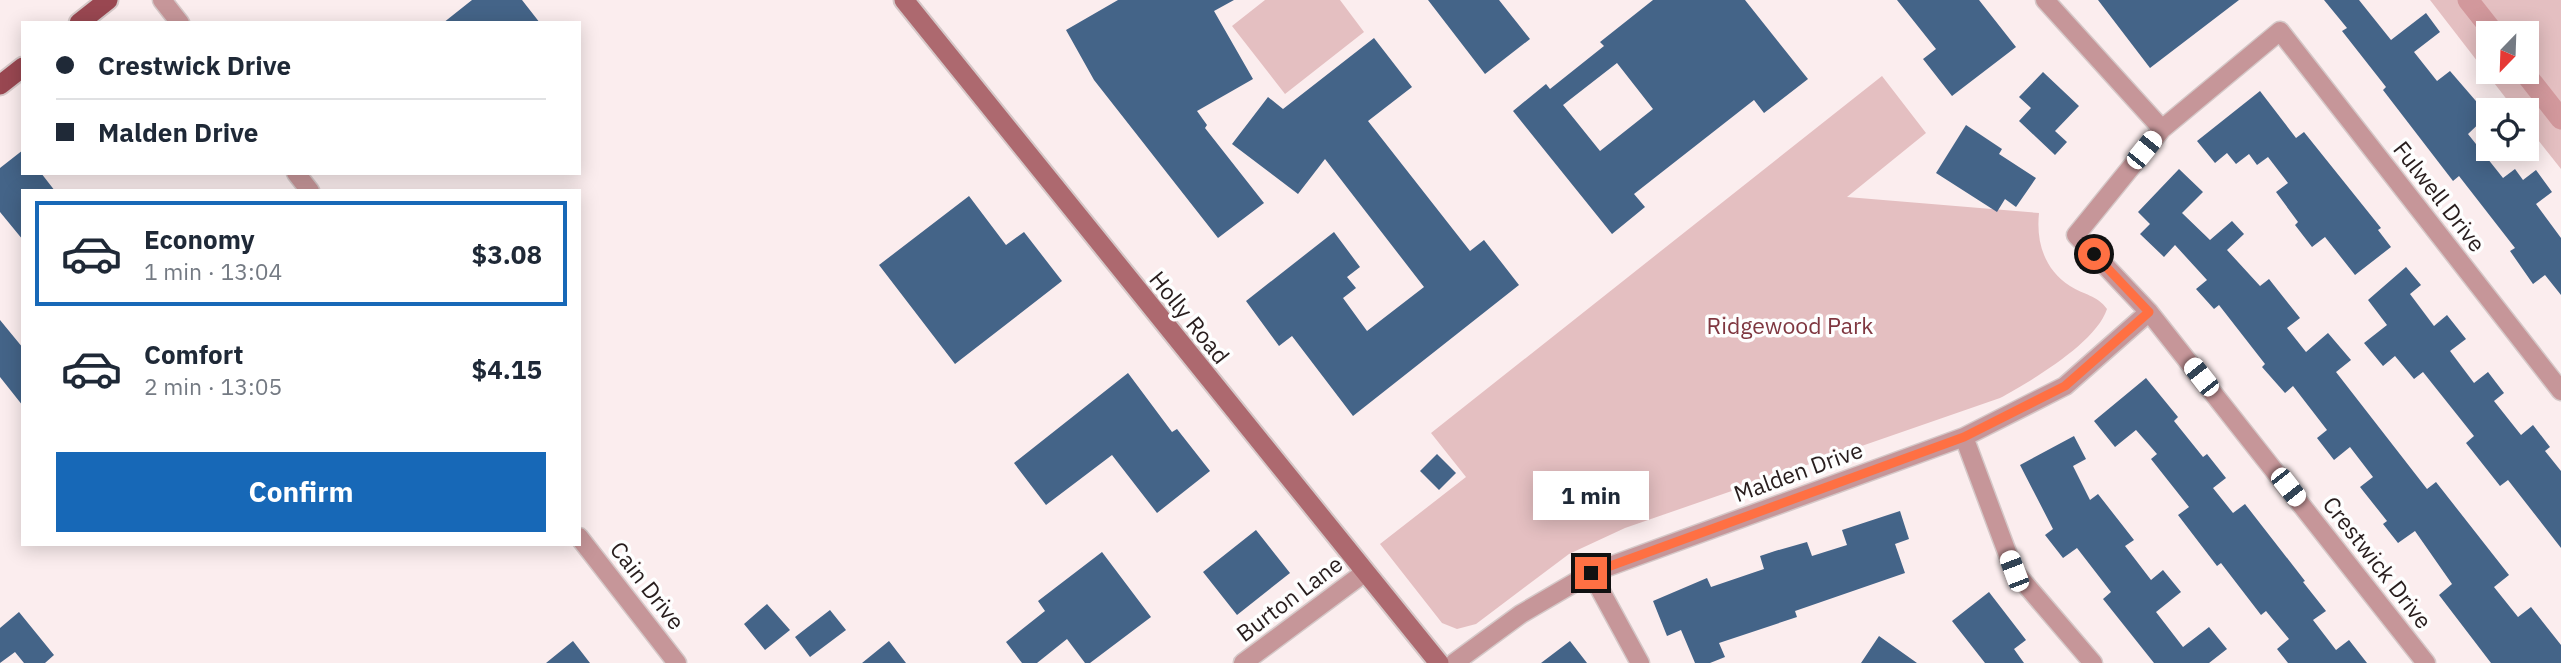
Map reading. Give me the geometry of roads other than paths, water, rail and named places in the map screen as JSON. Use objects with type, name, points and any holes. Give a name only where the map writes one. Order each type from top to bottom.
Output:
[{"type":"main road","points":[[82,21],[108,0]]},
{"type":"main road","name":"Holly Road","points":[[904,0],[1439,663]]},
{"type":"main road","points":[[0,85],[21,69]]},
{"type":"street","points":[[162,0],[178,21]]},
{"type":"street","points":[[2045,0],[2162,130]]},
{"type":"street","name":"Fulwell Drive","points":[[2162,130],[2280,31],[2561,391]]},
{"type":"street","name":"Crestwick Drive","points":[[2162,130],[2076,235],[2149,312],[2426,663]]},
{"type":"street","points":[[298,175],[308,189]]},
{"type":"street","name":"Malden Drive","points":[[1454,663],[1521,614],[1591,573],[1964,437],[2065,386],[2149,312]]},
{"type":"street","points":[[1964,437],[2014,571],[2093,663]]},
{"type":"street","name":"Cain Drive","points":[[581,540],[677,663]]},
{"type":"street","name":"Burton Lane","points":[[1244,663],[1364,573]]},
{"type":"street","points":[[1591,573],[1640,663]]},
{"type":"waterway","points":[[2468,0],[2485,21]]},
{"type":"waterway","points":[[2533,84],[2561,119]]},
{"type":"park label","name":"Ridgewood Park","points":[[1790,325]]}]
